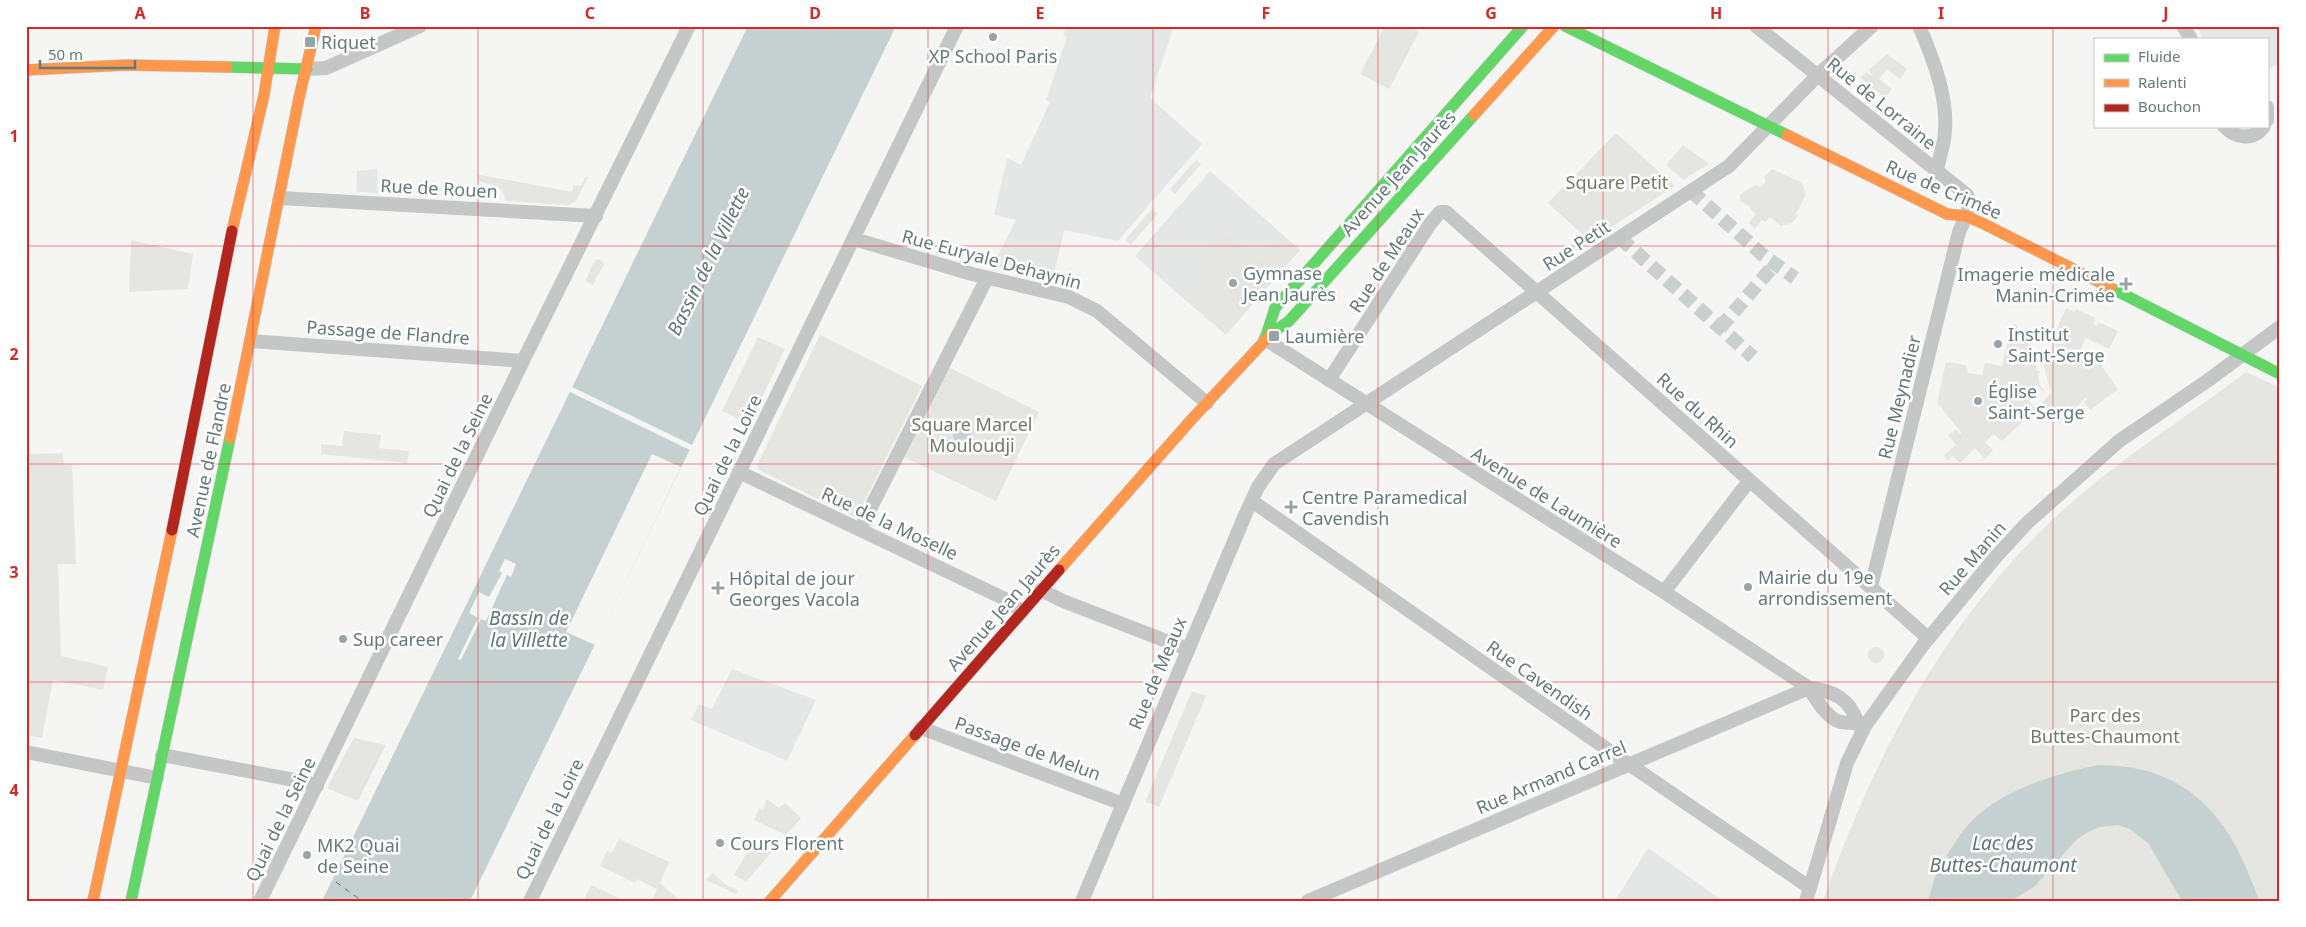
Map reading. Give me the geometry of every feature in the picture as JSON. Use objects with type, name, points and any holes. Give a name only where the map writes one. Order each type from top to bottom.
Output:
[{"type":"main road","name":"Avenue de Flandre","points":[[93,901],[164,574],[188,443],[226,259],[264,95],[275,26]]},
{"type":"main road","name":"Avenue de Flandre","points":[[131,901],[251,341],[316,26]]},
{"type":"main road","name":"Avenue Jean Jaurès","points":[[1265,339],[1274,308],[1523,26]]},
{"type":"main road","name":"Avenue Jean Jaurès","points":[[770,901],[1022,611],[1207,403],[1265,339],[1289,321],[1554,26]]},
{"type":"main road","name":"Rue de Crimée","points":[[1565,26],[1947,214],[1966,216],[2280,374]]},
{"type":"main road","points":[[26,70],[126,65],[307,68]]},
{"type":"street","points":[[307,68],[326,68],[420,26]]},
{"type":"street","name":"Quai de la Seine","points":[[260,901],[689,26]]},
{"type":"street","name":"Quai de la Loire","points":[[530,901],[957,26]]},
{"type":"street","name":"Rue de Lorraine","points":[[1756,26],[1967,195],[1969,200],[1966,216]]},
{"type":"street","name":"Rue Petit","points":[[1274,464],[1729,166],[1766,126],[1818,75],[1872,26]]},
{"type":"street","points":[[1919,26],[1934,64],[1944,111],[1944,141],[1937,170]]},
{"type":"street","points":[[2183,26],[2191,38]]},
{"type":"street","points":[[2226,128],[2235,136],[2242,137],[2257,134],[2262,128]]},
{"type":"street","name":"Rue de Rouen","points":[[280,198],[596,216]]},
{"type":"street","name":"Rue du Rhin","points":[[1442,211],[1453,217],[1928,638]]},
{"type":"street","name":"Rue de Meaux","points":[[1329,380],[1430,224],[1442,211]]},
{"type":"street","name":"Rue Meynadier","points":[[1871,587],[1958,232],[1966,216]]},
{"type":"street","name":"Rue Euryale Dehaynin","points":[[854,239],[988,278],[1069,297],[1084,303],[1097,311],[1207,403]]},
{"type":"street","points":[[860,529],[988,278]]},
{"type":"street","name":"Rue Manin","points":[[1807,894],[1847,763],[1861,724],[1928,638],[2026,524],[2072,482],[2119,442],[2218,374],[2240,355],[2280,327]]},
{"type":"street","name":"Avenue de Laumière","points":[[1265,339],[1408,432],[1664,592],[1809,688],[1831,691],[1852,708],[1861,724]]},
{"type":"street","name":"Passage de Flandre","points":[[251,341],[523,362]]},
{"type":"street","name":"Rue de Meaux","points":[[1082,901],[1187,649],[1252,501],[1274,464]]},
{"type":"street","name":"Rue de la Moselle","points":[[740,472],[849,526],[860,529],[1003,598],[1022,611]]},
{"type":"street","points":[[1664,592],[1749,481]]},
{"type":"street","name":"Rue Cavendish","points":[[1252,501],[1629,765],[1807,894]]},
{"type":"street","points":[[1041,590],[1063,601],[1187,649]]},
{"type":"street","name":"Avenue de Laumière","points":[[1809,688],[1819,706],[1839,722],[1861,724]]},
{"type":"street","name":"Rue Armand Carrel","points":[[1308,901],[1612,770],[1629,765],[1809,688]]},
{"type":"street","name":"Passage de Melun","points":[[920,728],[1122,804]]},
{"type":"street","points":[[26,752],[157,778]]},
{"type":"street","points":[[162,755],[305,782],[317,786]]},
{"type":"shaded area","points":[[1067,26],[1174,26],[1150,98],[1202,144],[1118,241],[1064,230],[1053,279],[993,265],[1016,220],[994,215],[1007,158],[1021,165],[1050,102],[1046,100],[1067,37],[1063,35]]},
{"type":"shaded area","points":[[2196,26],[2280,26],[2280,62],[2268,70],[2268,38],[2203,38]]},
{"type":"shaded area","points":[[377,169],[378,193],[356,192],[357,171]]},
{"type":"shaded area","points":[[1210,171],[1281,233],[1258,259],[1226,231],[1221,248],[1217,253],[1214,251],[1199,268],[1201,270],[1200,278],[1183,298],[1135,256]]},
{"type":"shaded area","points":[[732,669],[816,700],[787,761],[691,720],[699,704],[712,709]]},
{"type":"shaded area","points":[[1648,848],[1723,901],[1615,901]]},
{"type":"green space","points":[[1385,26],[1408,26],[1419,32],[1389,89],[1360,74]]},
{"type":"green space","points":[[1887,54],[1907,69],[1900,79],[1887,69],[1879,79],[1892,89],[1885,98],[1860,78],[1867,72],[1871,76],[1869,70]]},
{"type":"green space","name":"Square Petit","points":[[1616,133],[1675,186],[1590,241],[1548,203]]},
{"type":"green space","points":[[1683,145],[1709,164],[1683,180],[1666,165]]},
{"type":"green space","points":[[1196,160],[1201,164],[1175,194],[1170,189]]},
{"type":"green space","points":[[1772,169],[1802,183],[1806,194],[1796,214],[1798,216],[1792,223],[1781,226],[1770,217],[1765,222],[1762,220],[1755,229],[1749,223],[1756,214],[1750,209],[1751,207],[1740,201],[1740,194],[1756,185],[1761,187],[1766,182],[1764,177]]},
{"type":"green space","points":[[476,174],[572,192],[574,185],[581,186],[585,177],[588,177],[576,201],[568,205],[505,201],[500,188],[478,180]]},
{"type":"green space","points":[[1152,209],[1158,214],[1131,244],[1125,240]]},
{"type":"green space","name":"Gymnase Jean Jaurès","points":[[1226,231],[1258,259],[1281,233],[1300,250],[1226,335],[1183,298],[1200,278],[1197,275],[1201,270],[1198,268],[1214,251],[1217,253],[1221,248],[1215,242]]},
{"type":"green space","points":[[131,240],[193,254],[188,289],[129,292]]},
{"type":"green space","points":[[599,259],[604,264],[593,285],[585,281],[595,260]]},
{"type":"green space","points":[[2066,308],[2075,312],[2076,309],[2096,318],[2093,324],[2097,326],[2099,322],[2118,331],[2109,349],[2086,338],[2078,355],[2101,365],[2118,389],[2090,410],[2084,402],[2087,399],[2086,397],[2060,423],[2041,404],[2051,393],[2042,359],[2057,356],[2055,343],[2059,335],[2055,333]]},
{"type":"green space","points":[[2016,324],[2020,332],[2028,337],[2037,371],[2040,371],[2038,375],[2040,386],[2044,390],[2036,385],[2024,396],[2036,409],[2002,441],[1994,434],[1985,442],[1993,450],[1985,459],[1975,448],[1960,463],[1953,456],[1948,460],[1944,455],[1956,445],[1948,435],[1956,429],[1960,434],[1962,433],[1937,403],[1946,362],[1966,365],[1968,373],[1982,375],[1985,363],[2002,366],[2011,326]]},
{"type":"green space","points":[[820,335],[922,386],[856,518],[759,470],[757,465]]},
{"type":"green space","points":[[758,337],[785,349],[749,424],[722,411]]},
{"type":"green space","name":"Square Marcel Mouloudji","points":[[948,367],[1039,412],[996,501],[904,457]]},
{"type":"green space","name":"Parc des Buttes-Chaumont","points":[[2246,372],[2280,388],[2280,901],[1823,901],[1863,799],[1887,749],[1941,654],[1972,610],[2007,567],[2068,505],[2118,465]]},
{"type":"green space","points":[[344,431],[381,435],[379,448],[409,451],[407,463],[321,454],[321,444],[342,446]]},
{"type":"green space","points":[[63,453],[64,465],[72,464],[76,564],[58,564],[61,656],[108,667],[103,690],[53,680],[42,738],[26,735],[26,454]]},
{"type":"green space","points":[[1873,647],[1879,647],[1884,652],[1882,661],[1873,663],[1868,658],[1868,652]]},
{"type":"green space","points":[[1192,691],[1206,696],[1159,807],[1145,802]]},
{"type":"green space","points":[[354,738],[386,745],[358,801],[327,788]]},
{"type":"green space","points":[[767,799],[779,808],[785,803],[801,818],[786,835],[754,820],[759,808],[763,810]]},
{"type":"green space","points":[[619,839],[669,862],[660,883],[680,901],[652,901],[657,889],[637,879],[635,883],[600,866],[607,851],[612,853]]},
{"type":"green space","points":[[755,839],[775,848],[746,882],[734,875]]},
{"type":"green space","points":[[713,873],[726,885],[738,890],[736,894],[706,880]]},
{"type":"green space","points":[[591,885],[625,901],[584,900]]},
{"type":"water","name":"Bassin de la Villette","points":[[748,26],[896,26],[470,901],[322,901]]},
{"type":"water","points":[[958,427],[966,427],[971,432],[969,443],[958,445],[953,440],[953,432]]},
{"type":"water","name":"Lac des Buttes-Chaumont","points":[[2099,765],[2131,768],[2159,775],[2182,787],[2203,803],[2221,822],[2235,846],[2248,872],[2259,901],[2182,901],[2148,843],[2130,829],[2118,825],[2100,827],[2077,839],[2035,886],[2011,901],[1928,901],[1936,874],[1942,862],[1946,861],[1949,857],[1946,856],[1965,829],[1980,813],[1995,802],[2029,785],[2082,768]]},
{"type":"pier","points":[[570,386],[694,446],[692,451],[568,391]]},
{"type":"pier","points":[[652,454],[681,467],[595,645],[566,632]]},
{"type":"pier","points":[[505,559],[516,564],[511,577],[507,575],[486,621],[481,619],[461,660],[458,659],[478,618],[469,613],[479,592],[489,597],[502,573],[499,571]]},
{"type":"ferry route","points":[[336,882],[362,901]]},
{"type":"tunnel","points":[[1691,191],[1764,256],[1795,278]]},
{"type":"tunnel","points":[[1620,238],[1753,357]]},
{"type":"tunnel","points":[[1720,328],[1775,264]]},
{"type":"traffic: fast","points":[[1265,339],[1275,308],[1523,26]]},
{"type":"traffic: fast","points":[[1565,26],[1787,135]]},
{"type":"traffic: fast","points":[[227,67],[307,69]]},
{"type":"traffic: fast","points":[[1272,333],[1289,321],[1474,115]]},
{"type":"traffic: fast","points":[[2111,288],[2280,374]]},
{"type":"traffic: fast","points":[[131,901],[230,438]]},
{"type":"traffic: slow","points":[[232,231],[264,95],[275,26]]},
{"type":"traffic: slow","points":[[230,438],[299,98],[316,26]]},
{"type":"traffic: slow","points":[[1474,115],[1554,26]]},
{"type":"traffic: slow","points":[[26,70],[126,65],[227,67]]},
{"type":"traffic: slow","points":[[1787,135],[1947,214],[1966,216],[1984,224],[2111,288]]},
{"type":"traffic: slow","points":[[1059,570],[1191,420],[1272,333]]},
{"type":"traffic: slow","points":[[93,901],[172,530]]},
{"type":"traffic: slow","points":[[770,901],[915,735]]},
{"type":"traffic: jam","points":[[172,530],[232,231]]},
{"type":"traffic: jam","points":[[915,735],[1059,570]]},
{"type":"place","name":"XP School Paris","points":[[993,37]]},
{"type":"place","name":"Riquet","points":[[310,42]]},
{"type":"place","name":"Gymnase Jean Jaurès","points":[[1233,283]]},
{"type":"place","name":"Imagerie médicale Manin-Crimée","points":[[2126,284]]},
{"type":"place","name":"Laumière","points":[[1274,336]]},
{"type":"place","name":"Institut Saint-Serge","points":[[1998,344]]},
{"type":"place","name":"Église Saint-Serge","points":[[1978,401]]},
{"type":"place","name":"Centre Paramedical Cavendish","points":[[1291,507]]},
{"type":"place","name":"Mairie du 19e arrondissement","points":[[1748,587]]},
{"type":"place","name":"Hôpital de jour Georges Vacola","points":[[718,588]]},
{"type":"place","name":"Sup career","points":[[343,639]]},
{"type":"place","name":"Cours Florent","points":[[720,843]]},
{"type":"place","name":"MK2 Quai de Seine","points":[[307,855]]}]
